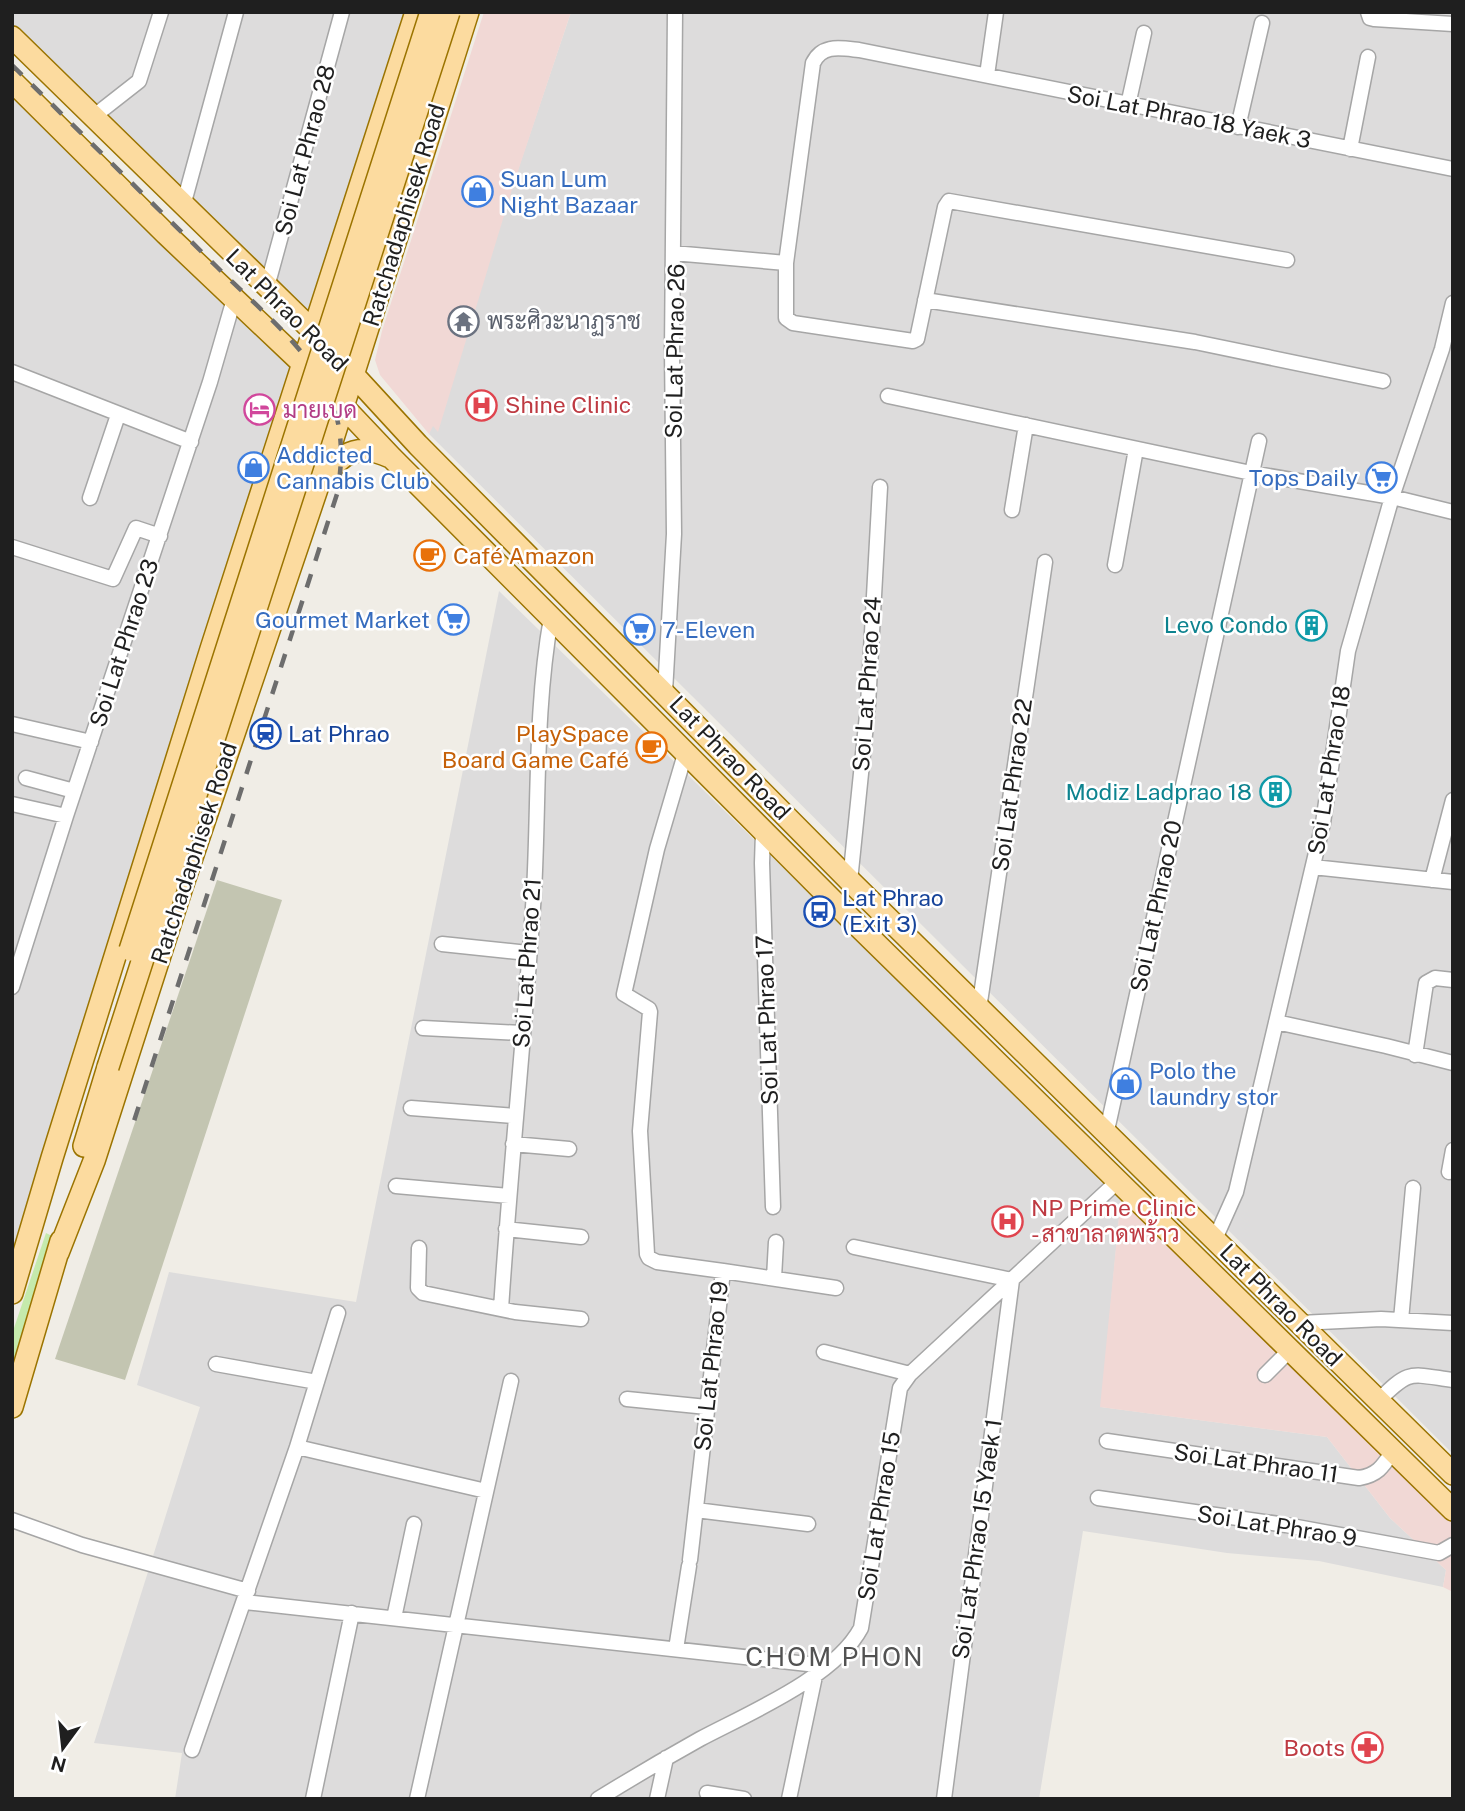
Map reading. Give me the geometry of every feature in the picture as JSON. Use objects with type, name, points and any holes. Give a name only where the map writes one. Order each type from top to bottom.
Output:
[{"type":"main road","name":"Ratchadaphisek Road","points":[[12,1293],[211,649],[416,12]]},
{"type":"main road","name":"Ratchadaphisek Road","points":[[12,1407],[58,1253],[101,1065],[431,12]]},
{"type":"main road","name":"Ratchadaphisek Road","points":[[28,1244],[101,1065],[449,12]]},
{"type":"main road","name":"Ratchadaphisek Road","points":[[58,1253],[94,1161],[254,670],[317,489],[468,12]]},
{"type":"main road","name":"Lat Phrao Road","points":[[12,37],[314,332],[437,463],[850,881],[1453,1474]]},
{"type":"main road","name":"Lat Phrao Road","points":[[12,80],[303,364],[392,458],[685,754],[1453,1510]]},
{"type":"main road","points":[[387,104],[393,120],[399,125],[413,129],[434,118]]},
{"type":"main road","points":[[317,489],[339,458],[351,452],[367,449],[392,458]]},
{"type":"main road","points":[[211,649],[233,637],[252,643],[256,655],[254,670]]},
{"type":"main road","points":[[176,762],[191,750],[200,748],[219,754],[222,771]]},
{"type":"main road","points":[[1088,1151],[1106,1135]]},
{"type":"main road","points":[[1118,1181],[1137,1165]]},
{"type":"street","points":[[93,117],[139,81],[162,12]]},
{"type":"street","points":[[183,206],[236,12]]},
{"type":"street","name":"Soi Lat Phrao 28","points":[[267,287],[342,12]]},
{"type":"street","points":[[673,253],[676,12]]},
{"type":"street","points":[[996,12],[987,75],[859,50],[825,48],[817,54],[813,63],[786,262],[786,318],[793,323],[913,341],[920,336],[925,300],[949,201],[1287,260]]},
{"type":"street","points":[[1368,12],[1370,18],[1374,19],[1453,24]]},
{"type":"street","points":[[1238,127],[1262,23]]},
{"type":"street","points":[[1128,105],[1144,33]]},
{"type":"street","points":[[1350,149],[1368,57]]},
{"type":"street","name":"Soi Lat Phrao 18 Yaek 3","points":[[987,75],[1453,169]]},
{"type":"street","name":"Soi Lat Phrao 26","points":[[665,692],[674,534],[673,253],[786,262]]},
{"type":"street","name":"Soi Lat Phrao 23","points":[[12,987],[191,442],[234,299]]},
{"type":"street","points":[[925,300],[1195,342],[1383,381]]},
{"type":"street","name":"Soi Lat Phrao 18","points":[[1214,1239],[1236,1192],[1323,823],[1348,651],[1392,497],[1447,350],[1453,303]]},
{"type":"street","points":[[12,372],[191,442]]},
{"type":"street","points":[[888,396],[1251,473],[1392,497],[1453,512]]},
{"type":"street","points":[[90,498],[118,415]]},
{"type":"street","points":[[1012,510],[1026,425]]},
{"type":"street","name":"Soi Lat Phrao 20","points":[[1106,1135],[1259,441]]},
{"type":"street","points":[[1115,565],[1136,449]]},
{"type":"street","name":"Soi Lat Phrao 24","points":[[850,881],[868,705],[880,487]]},
{"type":"street","points":[[12,547],[113,579],[136,528],[160,536]]},
{"type":"street","name":"Soi Lat Phrao 22","points":[[979,1009],[1045,562]]},
{"type":"street","name":"Soi Lat Phrao 21","points":[[501,1310],[534,892],[539,710],[543,663],[551,618]]},
{"type":"street","points":[[12,724],[91,742]]},
{"type":"street","name":"Soi Lat Phrao 19","points":[[676,1648],[690,1563],[723,1271],[656,1262],[647,1254],[640,1131],[650,1012],[624,994],[657,849],[685,754]]},
{"type":"street","points":[[26,778],[75,791]]},
{"type":"street","points":[[1432,880],[1453,800]]},
{"type":"street","points":[[12,804],[66,816]]},
{"type":"street","name":"Soi Lat Phrao 17","points":[[764,832],[762,877],[773,1207]]},
{"type":"street","points":[[1312,867],[1453,882]]},
{"type":"street","points":[[442,944],[528,953]]},
{"type":"street","points":[[1416,1055],[1426,983],[1435,978],[1453,980]]},
{"type":"street","points":[[1276,1022],[1453,1063]]},
{"type":"street","points":[[423,1028],[522,1033]]},
{"type":"street","points":[[411,1108],[515,1116]]},
{"type":"street","points":[[513,1144],[569,1149]]},
{"type":"street","points":[[1449,1172],[1453,1150]]},
{"type":"street","name":"Soi Lat Phrao 15","points":[[598,1799],[820,1671],[845,1652],[861,1628],[898,1394],[910,1374],[1118,1181]]},
{"type":"street","points":[[396,1186],[509,1196]]},
{"type":"street","points":[[1401,1320],[1413,1188]]},
{"type":"street","points":[[506,1229],[581,1237]]},
{"type":"street","points":[[774,1278],[776,1242]]},
{"type":"street","points":[[854,1247],[1012,1280]]},
{"type":"street","points":[[419,1248],[420,1291],[501,1310],[582,1319]]},
{"type":"street","points":[[723,1271],[836,1287]]},
{"type":"street","name":"Soi Lat Phrao 15 Yaek 1","points":[[944,1799],[1012,1280]]},
{"type":"street","points":[[192,1750],[297,1447],[338,1314]]},
{"type":"street","points":[[1300,1323],[1381,1318],[1453,1322]]},
{"type":"street","points":[[1265,1374],[1290,1350]]},
{"type":"street","points":[[824,1352],[910,1374]]},
{"type":"street","points":[[216,1364],[317,1382]]},
{"type":"street","points":[[1378,1401],[1402,1378],[1415,1374],[1453,1380]]},
{"type":"street","points":[[417,1799],[511,1381]]},
{"type":"street","points":[[627,1399],[708,1407]]},
{"type":"street","name":"Soi Lat Phrao 11","points":[[1107,1441],[1359,1478],[1380,1470],[1393,1451]]},
{"type":"street","points":[[297,1447],[486,1491]]},
{"type":"street","name":"Soi Lat Phrao 9","points":[[1098,1498],[1286,1525],[1439,1553],[1453,1545]]},
{"type":"street","points":[[696,1510],[808,1524]]},
{"type":"street","points":[[12,1520],[82,1545],[247,1596],[352,1614],[676,1648],[820,1671],[789,1799]]},
{"type":"street","points":[[394,1618],[414,1524]]},
{"type":"street","points":[[313,1799],[352,1614]]},
{"type":"street","points":[[657,1799],[666,1758]]},
{"type":"street","points":[[707,1793],[744,1799]]},
{"type":"shaded area","points":[[12,12],[416,12],[314,332],[12,37]]},
{"type":"shaded area","name":"Suan Lum Night Bazaar","points":[[484,12],[571,12],[514,183],[438,432],[433,426],[429,434],[380,375],[375,360]]},
{"type":"shaded area","points":[[571,12],[1453,12],[1453,1454],[429,434]]},
{"type":"shaded area","points":[[12,87],[293,365],[12,1260]]},
{"type":"shaded area","points":[[499,591],[1121,1197],[1101,1407],[1327,1437],[1390,1518],[1446,1570],[1443,1587],[1319,1561],[1227,1553],[1083,1531],[1039,1799],[175,1799],[182,1753],[94,1743],[200,1407],[137,1385],[169,1272],[356,1302]]},
{"type":"shaded area","points":[[217,880],[282,900],[125,1380],[55,1359]]},
{"type":"shaded area","points":[[1121,1197],[1453,1524],[1453,1592],[1443,1587],[1446,1570],[1390,1518],[1327,1437],[1100,1407]]},
{"type":"green space","points":[[46,1233],[52,1236],[12,1373],[12,1334]]},
{"type":"railway","points":[[12,65],[289,337],[324,385],[335,411],[340,438],[341,466],[337,494],[134,1121]]},
{"type":"place","name":"Suan Lum Night Bazaar","points":[[477,192]]},
{"type":"place","name":"พระศิวะนาฏราช","points":[[464,321]]},
{"type":"place","name":"Shine Clinic","points":[[482,405]]},
{"type":"place","name":"มายเบด","points":[[260,410]]},
{"type":"place","name":"Addicted Cannabis Club","points":[[253,468]]},
{"type":"place","name":"Tops Daily","points":[[1381,478]]},
{"type":"place","name":"Café Amazon","points":[[430,556]]},
{"type":"place","name":"Gourmet Market","points":[[453,620]]},
{"type":"place","name":"Levo Condo","points":[[1311,625]]},
{"type":"place","name":"7-Eleven","points":[[639,630]]},
{"type":"place","name":"Lat Phrao","points":[[265,734]]},
{"type":"place","name":"PlaySpace Board Game Café","points":[[652,747]]},
{"type":"place","name":"Modiz Ladprao 18","points":[[1275,792]]},
{"type":"place","name":"Lat Phrao (Exit 3)","points":[[819,911]]},
{"type":"place","name":"Polo the laundry stor","points":[[1126,1084]]},
{"type":"place","name":"NP Prime Clinic - สาขาลาดพร้าว","points":[[1008,1221]]},
{"type":"place","name":"Boots","points":[[1368,1748]]},
{"type":"district","name":"CHOM PHON","points":[[835,1657]]}]
